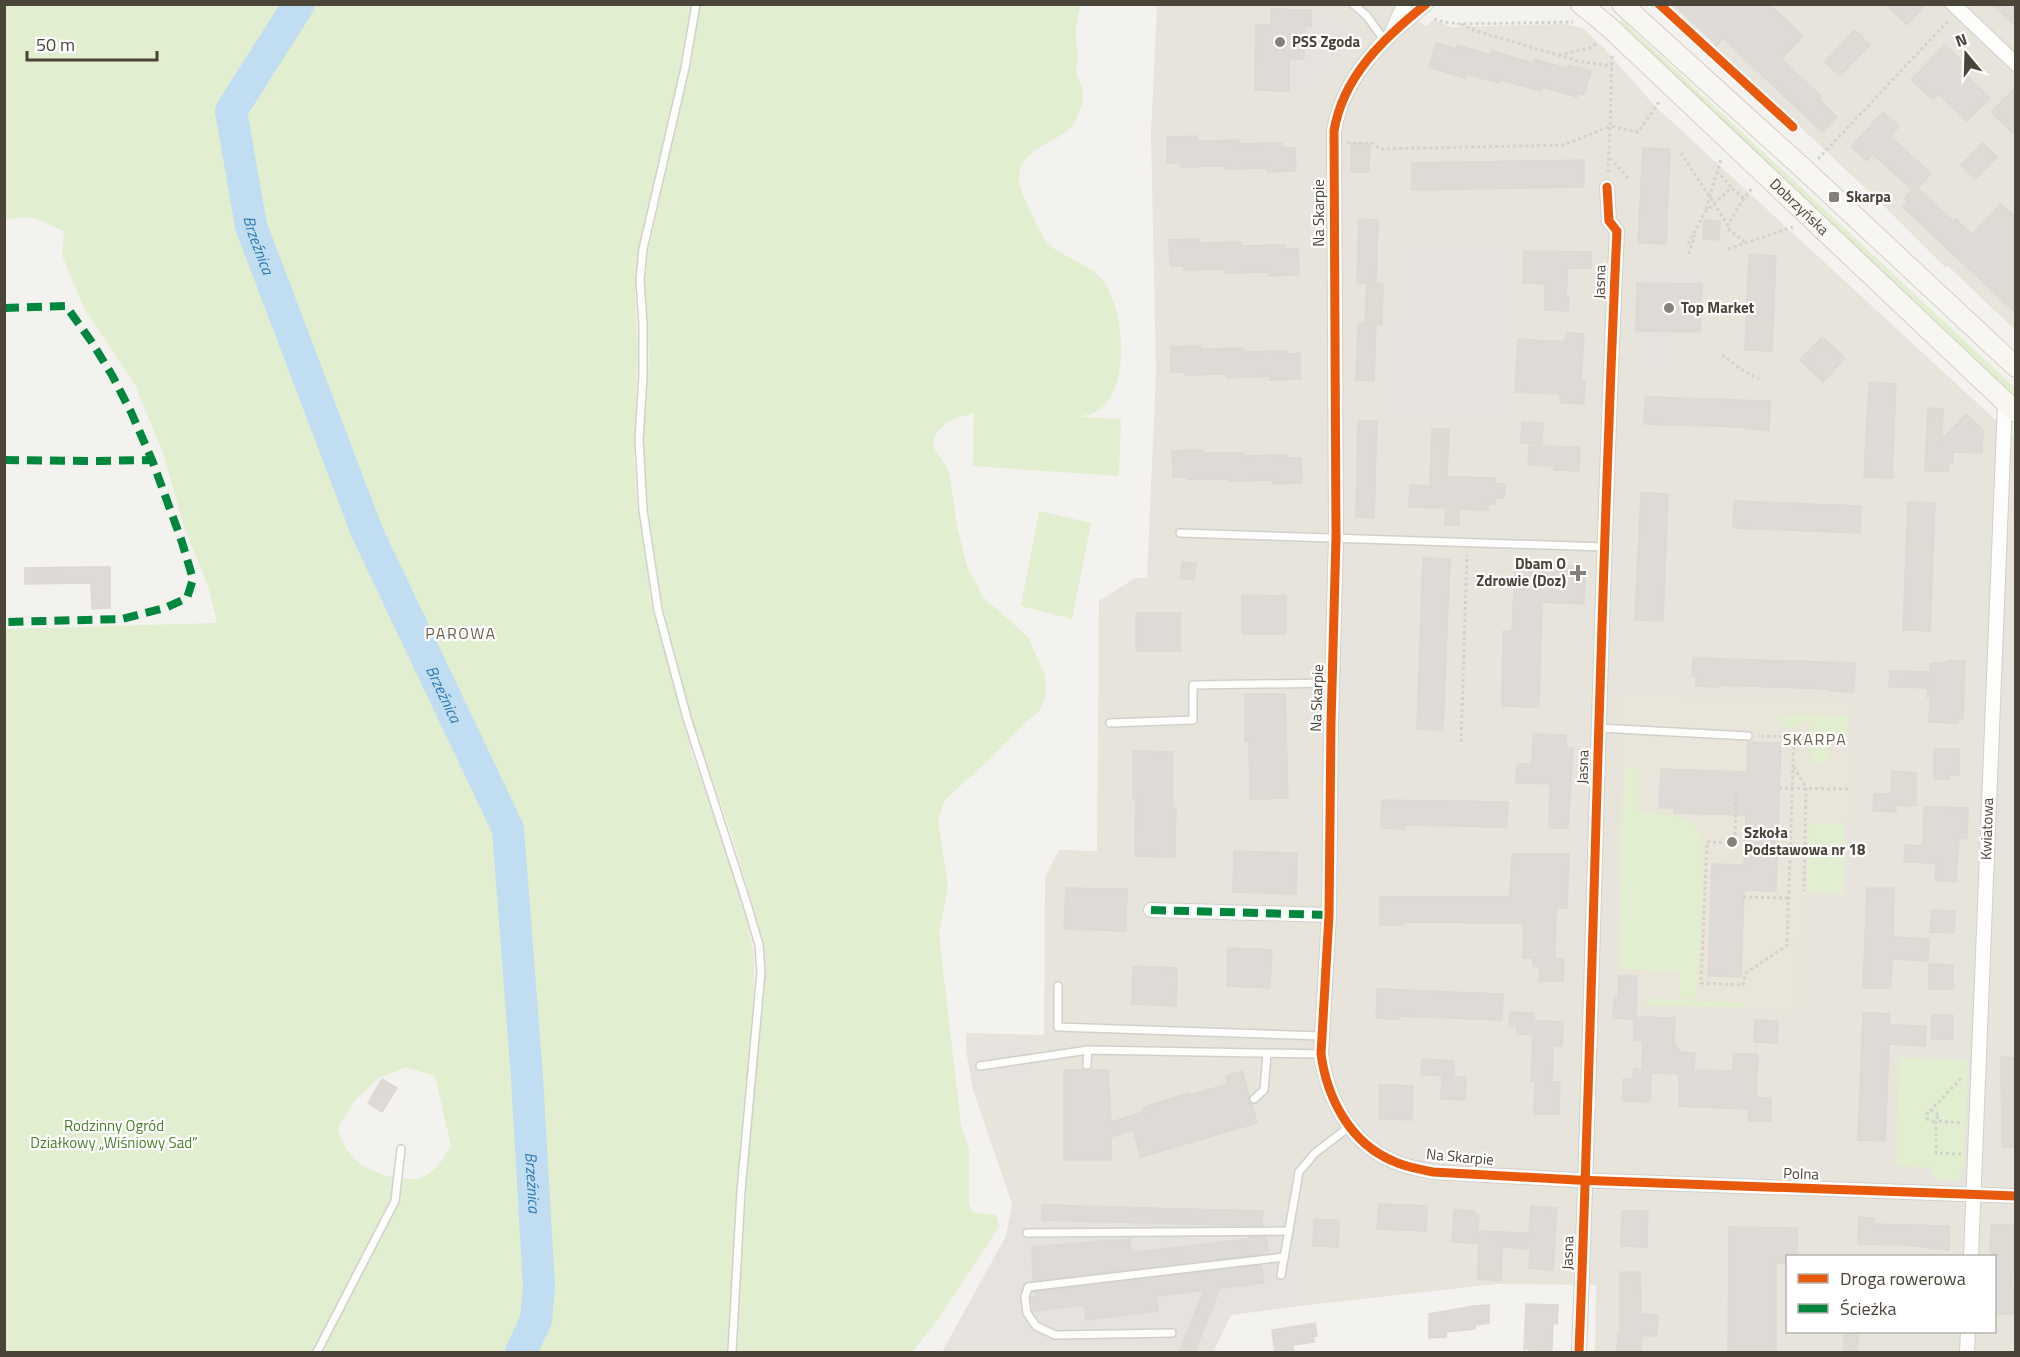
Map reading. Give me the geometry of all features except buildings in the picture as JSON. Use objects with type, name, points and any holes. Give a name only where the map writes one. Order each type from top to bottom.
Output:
[{"type":"main road","points":[[1622,4],[1806,171],[2016,367]]},
{"type":"main road","name":"Dobrzyńska","points":[[1580,14],[1608,26],[2010,407]]},
{"type":"street","points":[[1388,36],[1404,4]]},
{"type":"street","points":[[1388,36],[1426,4]]},
{"type":"street","points":[[1952,11],[2016,64]]},
{"type":"street","name":"Na Skarpie","points":[[1388,36],[1349,85],[1336,118],[1334,131],[1336,538],[1329,915],[1321,1054],[1324,1076],[1332,1097],[1349,1127],[1363,1142],[1392,1161],[1433,1172],[1585,1180]]},
{"type":"street","name":"Jasna","points":[[1578,1353],[1604,548],[1617,231],[1609,222],[1607,186]]},
{"type":"street","name":"Kwiatowa","points":[[1971,1255],[2010,407]]},
{"type":"street","points":[[1151,910],[1329,915]]},
{"type":"street","name":"Polna","points":[[1585,1180],[2016,1196]]},
{"type":"street","points":[[1967,1353],[1968,1333]]},
{"type":"lane","points":[[696,4],[685,68],[643,249],[640,280],[643,375],[639,440],[643,510],[658,610],[687,718],[759,945],[761,972],[741,1191],[732,1353]]},
{"type":"lane","points":[[1353,4],[1388,36]]},
{"type":"lane","points":[[1180,532],[1604,548]]},
{"type":"lane","points":[[1110,723],[1193,720],[1193,685],[1333,683]]},
{"type":"lane","points":[[1599,728],[1748,736]]},
{"type":"lane","points":[[1058,986],[1058,1027],[1322,1036]]},
{"type":"lane","points":[[980,1066],[1088,1050],[1321,1054]]},
{"type":"lane","points":[[1087,1065],[1088,1050]]},
{"type":"lane","points":[[1254,1099],[1264,1090],[1267,1054]]},
{"type":"lane","points":[[1281,1275],[1299,1172],[1315,1153],[1349,1127]]},
{"type":"lane","points":[[317,1353],[395,1201],[401,1149]]},
{"type":"lane","points":[[1027,1233],[1289,1231]]},
{"type":"lane","points":[[1172,1333],[1055,1335],[1036,1326],[1027,1314],[1025,1297],[1028,1287],[1284,1257]]},
{"type":"path","points":[[1806,171],[1952,11]]},
{"type":"path","points":[[1408,19],[1419,27],[1430,19],[1436,18],[1444,22],[1460,24],[1567,21],[1580,14]]},
{"type":"path","points":[[1460,24],[1476,32],[1578,61],[1612,66]]},
{"type":"path","points":[[1558,55],[1590,48],[1601,39]]},
{"type":"path","points":[[1607,186],[1612,52]]},
{"type":"path","points":[[1342,143],[1372,143],[1381,149],[1564,145],[1610,126],[1638,132],[1659,102]]},
{"type":"path","points":[[1682,153],[1728,225],[1752,188]]},
{"type":"path","points":[[1608,157],[1629,179]]},
{"type":"path","points":[[1688,244],[1705,212],[1721,159]]},
{"type":"path","points":[[1717,171],[1744,199]]},
{"type":"path","points":[[1705,212],[1733,189]]},
{"type":"path","points":[[1728,249],[1793,227]]},
{"type":"path","points":[[1728,230],[1746,243]]},
{"type":"path","points":[[1689,254],[1695,233]]},
{"type":"path","points":[[1722,355],[1759,379]]},
{"type":"path","points":[[1461,742],[1467,552]]},
{"type":"path","points":[[1736,796],[1735,843],[1707,842],[1701,983],[1743,985],[1746,973],[1787,945],[1794,737],[1748,736]]},
{"type":"path","points":[[1793,765],[1806,788],[1804,891]]},
{"type":"path","points":[[1779,788],[1849,789]]},
{"type":"path","points":[[1743,897],[1788,898]]},
{"type":"path","points":[[1967,1123],[1933,1122],[1928,1119],[1927,1114],[1969,1070]]},
{"type":"path","points":[[1930,1111],[1938,1114],[1936,1153],[1966,1154]]},
{"type":"shaded area","points":[[1157,4],[1243,5],[1157,8]]},
{"type":"shaded area","points":[[1157,5],[1391,5],[1426,26],[1433,20],[1452,27],[1565,24],[1583,28],[1604,48],[1654,105],[2015,438],[2015,1352],[1595,1352],[1596,1285],[1496,1284],[1300,1306],[1297,1281],[1301,1211],[1012,1204],[973,1090],[966,1050],[966,1033],[1044,1035],[1045,877],[1059,850],[1097,851],[1099,601],[1135,578],[1147,578],[1156,372],[1151,133]]},
{"type":"shaded area","points":[[1665,5],[2015,5],[2015,330],[1948,266],[1946,268],[1775,103],[1755,88]]},
{"type":"shaded area","points":[[1335,16],[1355,35],[1315,91],[1289,91],[1289,58],[1304,58],[1305,26],[1311,25],[1311,17]]},
{"type":"shaded area","points":[[1396,244],[1511,248],[1505,421],[1390,417]]},
{"type":"shaded area","points":[[1637,265],[1702,267],[1702,284],[1637,283]]},
{"type":"shaded area","points":[[1636,331],[1672,332],[1672,348],[1676,348],[1676,372],[1635,371]]},
{"type":"shaded area","name":"Szkoła Podstawowa nr 18","points":[[1623,694],[1852,702],[1845,897],[1801,896],[1797,1011],[1638,1005],[1639,974],[1613,973]]},
{"type":"shaded area","points":[[1028,1037],[1034,1078],[977,1087],[972,1041]]},
{"type":"shaded area","points":[[1012,1204],[1301,1211],[1297,1281],[1300,1306],[1231,1315],[1213,1352],[942,1352],[1006,1236]]},
{"type":"green space","name":"Rodzinny Ogród Działkowy „Wiśniowy Sad”","points":[[5,5],[691,5],[680,68],[640,250],[635,294],[638,350],[634,458],[637,506],[650,598],[692,753],[744,910],[754,955],[754,996],[735,1219],[728,1352],[5,1352],[5,629],[217,623],[208,586],[184,527],[163,453],[135,385],[83,306],[62,255],[64,231],[31,217],[5,219]],"holes":[[[405,1067],[435,1076],[451,1146],[436,1168],[421,1178],[412,1179],[389,1176],[360,1164],[346,1149],[338,1128],[355,1100],[379,1078]]]},
{"type":"green space","points":[[700,5],[1081,5],[1077,22],[1076,74],[1083,94],[1081,109],[1068,130],[1026,159],[1021,168],[1019,182],[1036,224],[1048,243],[1059,252],[1093,271],[1104,282],[1111,294],[1120,328],[1120,366],[1117,384],[1110,398],[1100,409],[1079,417],[1121,419],[1119,476],[973,466],[974,413],[953,419],[941,428],[933,442],[935,450],[949,471],[957,526],[967,566],[983,597],[1028,637],[1045,675],[1046,694],[1040,710],[945,800],[938,820],[948,887],[939,934],[961,1125],[969,1149],[969,1205],[974,1212],[996,1215],[999,1227],[934,1325],[912,1352],[737,1352],[745,1192],[760,1030],[764,951],[758,922],[732,836],[689,712],[664,614],[644,473],[644,408],[649,359],[645,275],[647,256],[687,80]]},
{"type":"green space","points":[[1622,20],[2015,388],[2015,398],[1618,23]]},
{"type":"green space","points":[[1039,511],[1091,523],[1072,619],[1021,606]]},
{"type":"green space","points":[[1779,715],[1848,716],[1848,740],[1828,739],[1827,764],[1810,763],[1811,723],[1798,722],[1798,728],[1778,727]]},
{"type":"green space","points":[[1624,766],[1639,767],[1638,812],[1682,818],[1697,829],[1702,839],[1704,852],[1697,999],[1679,998],[1680,970],[1664,974],[1618,969]]},
{"type":"green space","points":[[1809,823],[1844,824],[1843,893],[1807,892]]},
{"type":"green space","points":[[1647,998],[1745,1003],[1745,1007],[1646,1006]]},
{"type":"green space","points":[[1899,1058],[1968,1060],[1964,1163],[1959,1180],[1936,1180],[1933,1168],[1896,1166]]},
{"type":"waterway","name":"Brzeźnica","points":[[299,4],[231,111],[251,226],[367,532],[508,829],[527,1078],[539,1287],[536,1320],[521,1352]]},
{"type":"marked path","points":[[4,308],[66,306],[91,341],[131,412],[152,460],[193,579],[187,598],[165,608],[122,619],[4,622]]},
{"type":"marked path","points":[[4,460],[152,460]]},
{"type":"marked path","points":[[1151,910],[1329,915]]},
{"type":"cycle path","points":[[1426,4],[1395,30],[1356,76],[1346,93],[1334,131],[1336,538],[1329,915],[1321,1054],[1335,1102],[1343,1117],[1364,1143],[1402,1165],[1433,1172],[1576,1180],[2016,1196]]},
{"type":"cycle path","points":[[1659,4],[1793,127]]},
{"type":"cycle path","points":[[1579,1352],[1617,231],[1609,221],[1607,187]]},
{"type":"place","name":"PSS Zgoda","points":[[1280,42]]},
{"type":"place","name":"Skarpa","points":[[1834,197]]},
{"type":"place","name":"Top Market","points":[[1669,308]]},
{"type":"place","name":"Dbam O Zdrowie (Doz)","points":[[1578,573]]},
{"type":"place","name":"Szkoła Podstawowa nr 18","points":[[1732,842]]},
{"type":"district","name":"PAROWA","points":[[461,633]]},
{"type":"district","name":"SKARPA","points":[[1815,739]]}]
